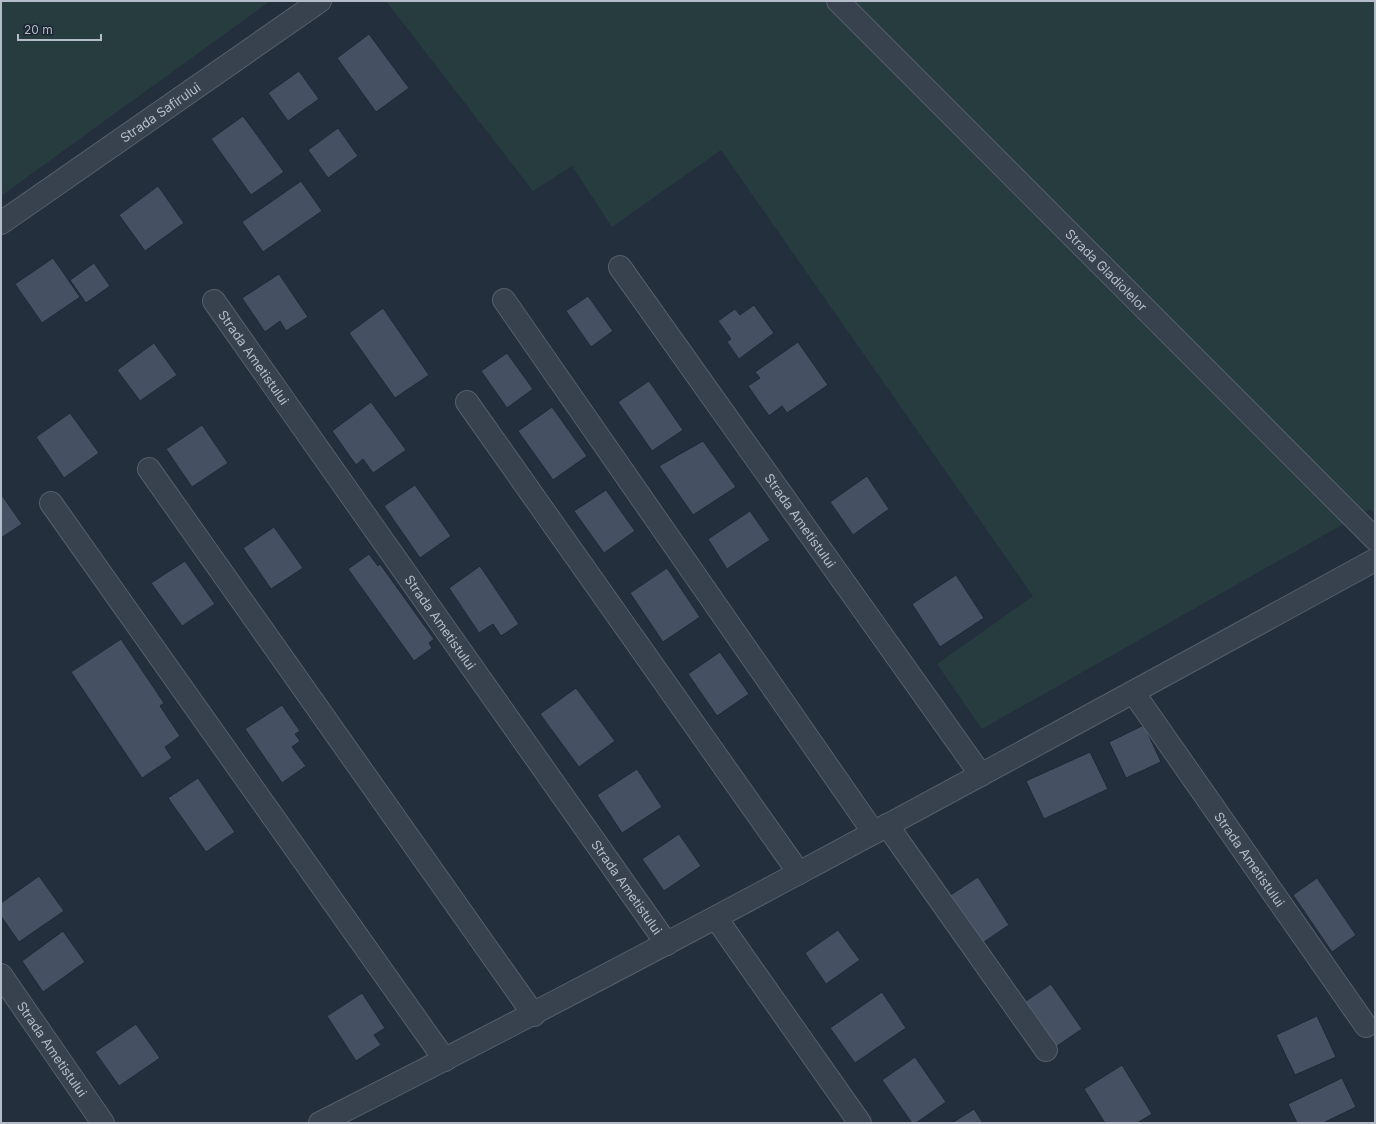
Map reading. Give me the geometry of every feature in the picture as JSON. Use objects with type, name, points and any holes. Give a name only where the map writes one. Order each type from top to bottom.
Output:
[{"type":"street","name":"Strada Safirului","points":[[1,223],[320,1]]},
{"type":"street","name":"Strada Gladiolelor","points":[[838,1],[1375,539]]},
{"type":"street","name":"Strada Ametistului","points":[[620,267],[981,774]]},
{"type":"street","points":[[504,300],[880,829],[1046,1050]]},
{"type":"street","name":"Strada Ametistului","points":[[214,301],[667,944]]},
{"type":"street","points":[[467,402],[799,873]]},
{"type":"street","points":[[149,469],[534,1015]]},
{"type":"street","points":[[51,503],[445,1060]]},
{"type":"street","name":"Strada Ametistului","points":[[320,1123],[534,1015],[716,918],[1375,560]]},
{"type":"street","name":"Strada Ametistului","points":[[1133,692],[1366,1026]]},
{"type":"street","points":[[716,918],[860,1123]]},
{"type":"street","name":"Strada Ametistului","points":[[1,975],[103,1123]]},
{"type":"green space","points":[[1,1],[270,1],[1,196]]},
{"type":"green space","points":[[386,1],[1375,1],[1375,514],[1370,509],[982,729],[937,664],[1033,596],[721,150],[612,227],[572,166],[533,191]]},
{"type":"building","points":[[369,34],[409,88],[376,112],[337,58]]},
{"type":"building","points":[[299,71],[319,99],[288,121],[268,93]]},
{"type":"building","points":[[243,116],[284,172],[251,195],[211,139]]},
{"type":"building","points":[[338,128],[358,156],[328,178],[308,150]]},
{"type":"building","points":[[301,181],[322,211],[263,252],[242,222]]},
{"type":"building","points":[[158,186],[184,223],[145,251],[119,215]]},
{"type":"building","points":[[53,258],[80,297],[42,323],[15,284]]},
{"type":"building","points":[[94,263],[110,286],[86,303],[70,280]]},
{"type":"building","points":[[279,274],[308,317],[286,331],[280,321],[265,332],[242,298]]},
{"type":"building","points":[[588,296],[613,331],[591,347],[566,311]]},
{"type":"building","points":[[754,305],[774,333],[739,359],[727,342],[731,339],[718,321],[735,309],[740,315]]},
{"type":"building","points":[[383,308],[429,375],[395,398],[349,333]]},
{"type":"building","points":[[798,342],[828,385],[787,413],[782,406],[769,416],[748,386],[760,378],[755,372]]},
{"type":"building","points":[[154,343],[177,375],[140,401],[117,370]]},
{"type":"building","points":[[507,353],[533,389],[507,408],[481,371]]},
{"type":"building","points":[[649,381],[683,430],[652,451],[618,402]]},
{"type":"building","points":[[371,402],[406,450],[373,473],[363,459],[356,465],[332,431]]},
{"type":"building","points":[[552,407],[587,456],[553,480],[518,431]]},
{"type":"building","points":[[70,413],[99,453],[64,478],[36,437]]},
{"type":"building","points":[[202,425],[228,463],[192,487],[166,449]]},
{"type":"building","points":[[703,441],[736,487],[693,515],[659,466]]},
{"type":"building","points":[[867,476],[889,509],[853,535],[830,502]]},
{"type":"building","points":[[415,485],[451,536],[420,558],[384,506]]},
{"type":"building","points":[[606,490],[635,531],[604,553],[574,511]]},
{"type":"building","points":[[1,494],[22,524],[1,538]]},
{"type":"building","points":[[750,511],[770,540],[727,569],[708,539]]},
{"type":"building","points":[[274,527],[303,568],[271,589],[243,548]]},
{"type":"building","points":[[369,554],[378,566],[380,564],[434,639],[429,643],[432,648],[414,661],[348,569]]},
{"type":"building","points":[[185,561],[215,604],[182,626],[151,583]]},
{"type":"building","points":[[480,566],[519,624],[501,636],[493,624],[479,633],[449,588]]},
{"type":"building","points":[[667,568],[700,617],[663,642],[630,593]]},
{"type":"building","points":[[956,575],[984,618],[940,647],[912,604]]},
{"type":"building","points":[[121,639],[164,703],[160,706],[180,736],[165,747],[172,758],[142,778],[71,672]]},
{"type":"building","points":[[720,652],[749,694],[717,716],[688,674]]},
{"type":"building","points":[[576,688],[615,741],[579,767],[540,714]]},
{"type":"building","points":[[282,705],[300,731],[295,734],[300,741],[292,747],[306,766],[282,783],[245,729]]},
{"type":"building","points":[[1144,725],[1161,762],[1126,778],[1109,742]]},
{"type":"building","points":[[1090,752],[1108,789],[1044,819],[1026,781]]},
{"type":"building","points":[[637,769],[662,807],[622,833],[597,795]]},
{"type":"building","points":[[198,778],[235,832],[206,852],[168,798]]},
{"type":"building","points":[[679,834],[701,866],[664,891],[642,859]]},
{"type":"building","points":[[39,876],[64,911],[19,942],[1,916],[1,903]]},
{"type":"building","points":[[978,877],[1009,925],[981,944],[949,896]]},
{"type":"building","points":[[1317,878],[1356,935],[1332,952],[1293,895]]},
{"type":"building","points":[[838,930],[860,960],[826,984],[805,953]]},
{"type":"building","points":[[63,931],[85,962],[43,992],[22,961]]},
{"type":"building","points":[[1051,984],[1082,1029],[1054,1048],[1023,1003]]},
{"type":"building","points":[[882,992],[906,1028],[855,1063],[830,1028]]},
{"type":"building","points":[[362,993],[385,1028],[374,1035],[381,1045],[356,1061],[327,1016]]},
{"type":"building","points":[[1317,1016],[1336,1057],[1295,1075],[1276,1035]]},
{"type":"building","points":[[136,1024],[160,1058],[119,1086],[95,1052]]},
{"type":"building","points":[[915,1057],[946,1102],[916,1123],[912,1123],[882,1080]]},
{"type":"building","points":[[1122,1065],[1152,1114],[1137,1123],[1105,1123],[1084,1089]]},
{"type":"building","points":[[1342,1078],[1356,1107],[1323,1123],[1297,1123],[1288,1104]]},
{"type":"building","points":[[974,1109],[983,1123],[952,1123]]}]
